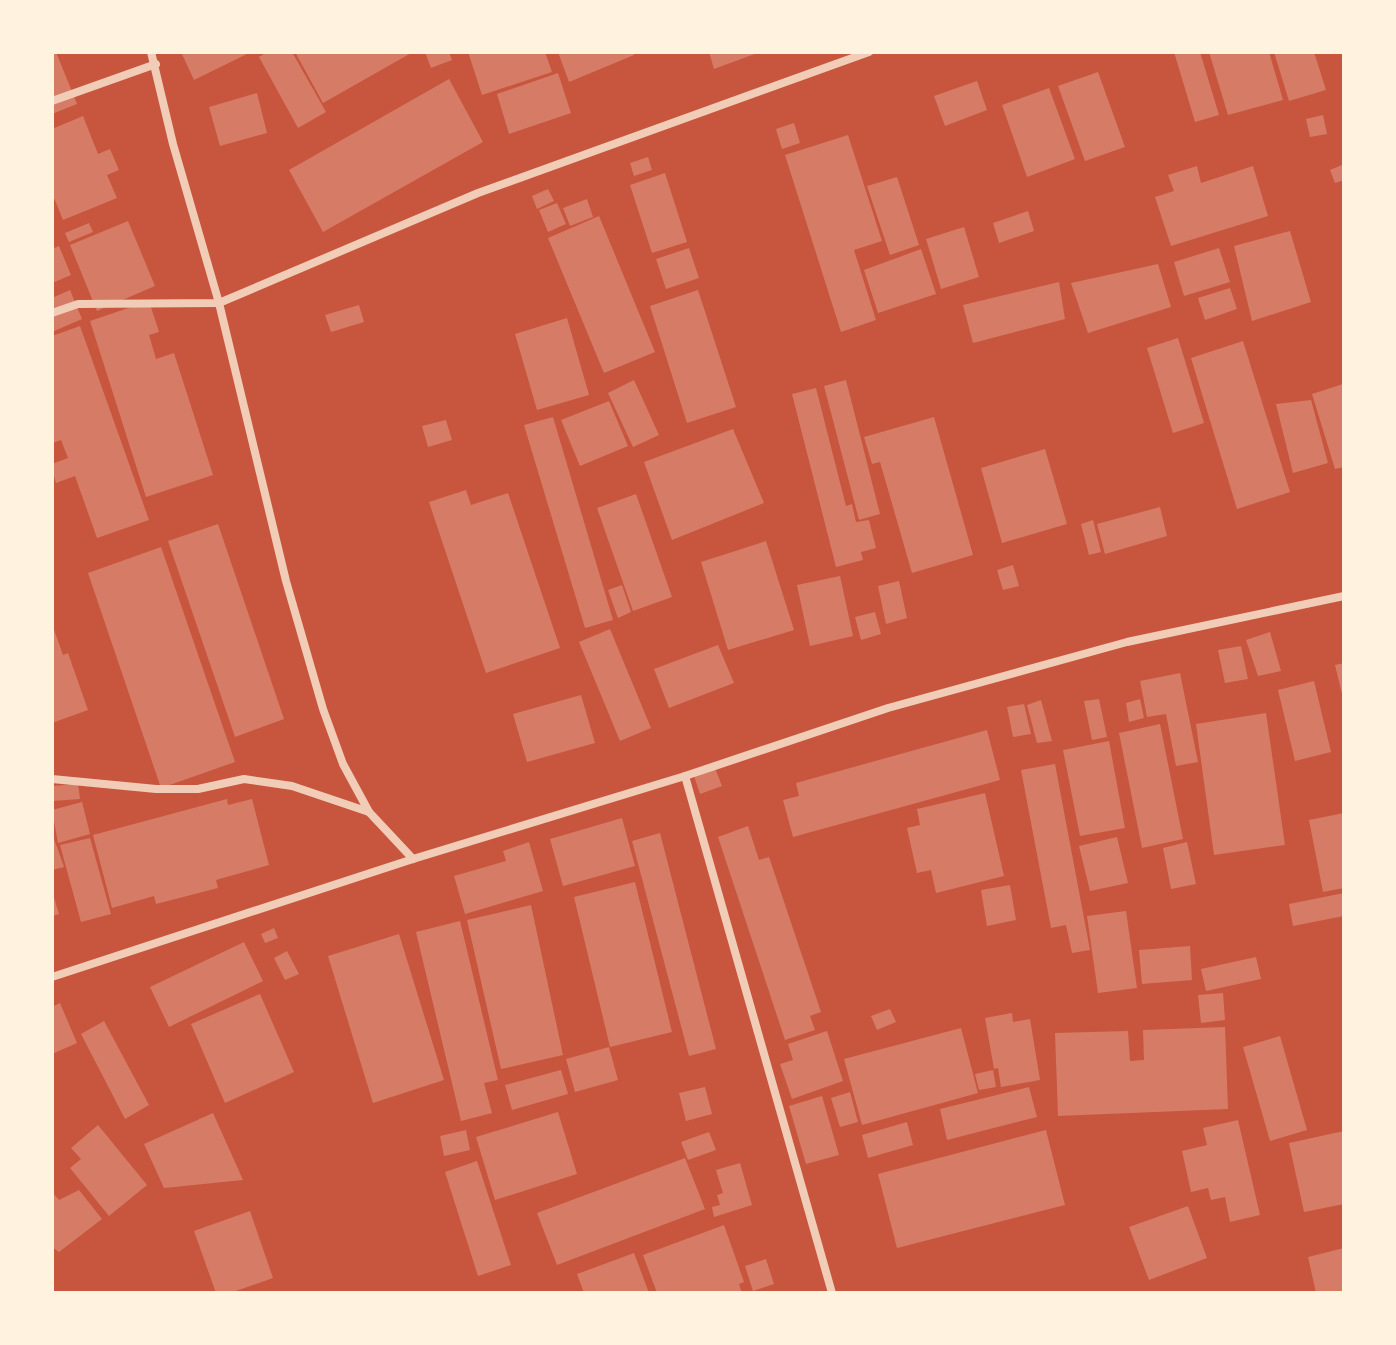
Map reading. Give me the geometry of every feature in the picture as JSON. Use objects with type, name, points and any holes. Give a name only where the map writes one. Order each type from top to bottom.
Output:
[{"type":"street","points":[[151,52],[173,144],[219,303],[286,581],[318,695],[343,764],[369,812],[413,859]]},
{"type":"street","points":[[52,313],[78,304],[219,303],[478,193],[869,52]]},
{"type":"street","points":[[52,101],[156,64]]},
{"type":"street","points":[[52,977],[413,859],[685,776],[888,708],[1112,646],[1344,596]]},
{"type":"street","points":[[685,776],[832,1293]]},
{"type":"street","points":[[52,779],[156,789],[198,789],[244,779],[292,786],[369,812]]},
{"type":"building","points":[[52,52],[56,52],[77,104],[52,114]]},
{"type":"building","points":[[181,52],[251,52],[194,80]]},
{"type":"building","points":[[267,52],[292,52],[326,112],[298,128],[259,57]]},
{"type":"building","points":[[295,52],[413,52],[323,103]]},
{"type":"building","points":[[425,52],[449,52],[452,60],[431,68]]},
{"type":"building","points":[[468,52],[545,52],[552,72],[482,95]]},
{"type":"building","points":[[558,52],[633,52],[634,55],[569,82]]},
{"type":"building","points":[[709,52],[760,52],[714,69]]},
{"type":"building","points":[[1174,52],[1200,52],[1219,115],[1195,122]]},
{"type":"building","points":[[1209,52],[1269,52],[1283,100],[1228,115]]},
{"type":"building","points":[[1274,52],[1314,52],[1326,90],[1289,101]]},
{"type":"building","points":[[1098,72],[1125,147],[1085,161],[1058,86]]},
{"type":"building","points":[[558,73],[571,113],[509,134],[497,94]]},
{"type":"building","points":[[449,79],[483,142],[323,232],[289,170]]},
{"type":"building","points":[[977,81],[987,110],[945,126],[934,96]]},
{"type":"building","points":[[1049,88],[1075,159],[1027,177],[1002,105]]},
{"type":"building","points":[[257,93],[267,133],[220,146],[209,107]]},
{"type":"building","points":[[1323,115],[1327,134],[1310,137],[1306,119]]},
{"type":"building","points":[[83,116],[98,154],[110,149],[119,170],[107,175],[117,198],[63,220],[52,193],[52,129]]},
{"type":"building","points":[[794,123],[800,143],[782,149],[776,129]]},
{"type":"building","points":[[848,135],[882,241],[854,250],[876,320],[841,332],[785,155]]},
{"type":"building","points":[[648,157],[652,170],[634,176],[630,163]]},
{"type":"building","points":[[1344,164],[1344,180],[1335,183],[1330,170]]},
{"type":"building","points":[[1197,166],[1201,183],[1253,166],[1268,216],[1171,246],[1155,197],[1174,191],[1168,175]]},
{"type":"building","points":[[665,173],[687,242],[652,253],[630,185]]},
{"type":"building","points":[[897,177],[919,245],[890,255],[867,186]]},
{"type":"building","points":[[548,189],[554,201],[537,209],[532,196]]},
{"type":"building","points":[[587,199],[593,217],[570,226],[563,208]]},
{"type":"building","points":[[557,203],[566,224],[548,232],[539,210]]},
{"type":"building","points":[[1028,211],[1034,231],[999,243],[993,223]]},
{"type":"building","points":[[599,216],[655,352],[604,373],[548,238]]},
{"type":"building","points":[[128,221],[155,286],[97,311],[70,245]]},
{"type":"building","points":[[89,223],[93,232],[69,242],[65,233]]},
{"type":"building","points":[[964,227],[979,277],[941,289],[926,239]]},
{"type":"building","points":[[1290,231],[1311,302],[1252,321],[1234,246]]},
{"type":"building","points":[[59,246],[71,275],[52,283],[52,249]]},
{"type":"building","points":[[689,248],[699,278],[666,289],[656,259]]},
{"type":"building","points":[[1219,248],[1230,282],[1184,296],[1174,262]]},
{"type":"building","points":[[921,249],[936,294],[878,313],[864,270]]},
{"type":"building","points":[[1158,264],[1171,307],[1088,333],[1071,283]]},
{"type":"building","points":[[1059,282],[1065,319],[973,343],[963,305]]},
{"type":"building","points":[[1230,288],[1237,309],[1205,320],[1198,298]]},
{"type":"building","points":[[70,290],[82,319],[52,332],[52,298]]},
{"type":"building","points":[[698,290],[736,407],[687,423],[650,306]]},
{"type":"building","points":[[149,301],[159,332],[149,335],[156,359],[174,353],[213,475],[146,497],[90,321]]},
{"type":"building","points":[[359,305],[364,322],[331,332],[325,315]]},
{"type":"building","points":[[567,318],[589,395],[537,410],[515,334]]},
{"type":"building","points":[[80,326],[149,520],[97,538],[75,476],[56,483],[52,470],[52,464],[68,458],[61,440],[52,443],[52,336]]},
{"type":"building","points":[[1178,338],[1204,423],[1173,433],[1147,348]]},
{"type":"building","points":[[1243,341],[1290,492],[1237,509],[1191,358]]},
{"type":"building","points":[[634,380],[659,435],[633,447],[608,393]]},
{"type":"building","points":[[846,380],[880,514],[859,520],[824,386]]},
{"type":"building","points":[[1343,384],[1344,467],[1335,469],[1312,394]]},
{"type":"building","points":[[816,388],[846,506],[852,504],[856,522],[869,520],[876,548],[861,552],[863,560],[836,567],[792,394]]},
{"type":"building","points":[[1311,400],[1328,463],[1293,473],[1276,404]]},
{"type":"building","points":[[609,401],[628,446],[580,466],[561,420]]},
{"type":"building","points":[[553,417],[613,620],[585,628],[524,425]]},
{"type":"building","points":[[934,417],[973,555],[912,573],[880,462],[872,464],[864,437]]},
{"type":"building","points":[[446,420],[452,440],[428,447],[422,426]]},
{"type":"building","points":[[733,429],[764,503],[672,540],[644,462]]},
{"type":"building","points":[[1045,449],[1067,524],[1002,543],[981,468]]},
{"type":"building","points":[[466,490],[471,505],[508,493],[560,648],[486,673],[429,502]]},
{"type":"building","points":[[636,494],[672,597],[633,611],[597,508]]},
{"type":"building","points":[[1160,507],[1167,536],[1105,554],[1097,524]]},
{"type":"building","points":[[1093,520],[1101,552],[1089,555],[1081,524]]},
{"type":"building","points":[[218,524],[284,719],[235,737],[168,541]]},
{"type":"building","points":[[766,541],[794,630],[728,650],[701,562]]},
{"type":"building","points":[[161,547],[235,762],[161,788],[88,573]]},
{"type":"building","points":[[1013,565],[1019,586],[1003,590],[997,570]]},
{"type":"building","points":[[840,576],[853,636],[810,646],[797,585]]},
{"type":"building","points":[[899,581],[907,618],[886,624],[878,586]]},
{"type":"building","points":[[622,585],[631,612],[618,618],[608,590]]},
{"type":"building","points":[[875,612],[881,634],[861,640],[855,617]]},
{"type":"building","points":[[52,624],[63,655],[68,653],[88,710],[52,723]]},
{"type":"building","points":[[610,629],[651,728],[620,741],[579,642]]},
{"type":"building","points":[[1270,632],[1281,671],[1258,676],[1246,640]]},
{"type":"building","points":[[718,645],[734,683],[669,708],[654,669]]},
{"type":"building","points":[[1241,646],[1248,679],[1225,683],[1218,650]]},
{"type":"building","points":[[1344,663],[1344,698],[1343,698],[1335,665]]},
{"type":"building","points":[[1180,673],[1198,762],[1176,766],[1166,714],[1147,717],[1140,681]]},
{"type":"building","points":[[1314,681],[1331,752],[1295,761],[1278,690]]},
{"type":"building","points":[[581,695],[595,743],[527,762],[513,714]]},
{"type":"building","points":[[1099,699],[1107,737],[1092,740],[1084,701]]},
{"type":"building","points":[[1140,699],[1144,718],[1129,722],[1126,703]]},
{"type":"building","points":[[1041,700],[1052,741],[1037,743],[1027,705]]},
{"type":"building","points":[[1024,704],[1031,734],[1013,737],[1007,707]]},
{"type":"building","points":[[1266,713],[1285,845],[1214,855],[1196,724]]},
{"type":"building","points":[[1160,724],[1183,839],[1142,848],[1119,733]]},
{"type":"building","points":[[987,730],[1000,780],[793,837],[783,800],[799,796],[796,783]]},
{"type":"building","points":[[1109,741],[1125,828],[1080,836],[1063,750]]},
{"type":"building","points":[[1055,764],[1090,950],[1072,953],[1066,925],[1051,928],[1021,770]]},
{"type":"building","points":[[715,768],[722,786],[700,794],[694,776]]},
{"type":"building","points":[[78,784],[80,799],[52,801],[52,786]]},
{"type":"building","points":[[985,793],[1004,876],[936,893],[931,870],[917,873],[907,828],[920,825],[917,809]]},
{"type":"building","points":[[227,799],[228,805],[252,799],[269,865],[216,880],[218,888],[156,904],[154,896],[112,908],[93,835]]},
{"type":"building","points":[[82,802],[90,834],[58,843],[52,810]]},
{"type":"building","points":[[1344,813],[1344,888],[1323,892],[1309,820]]},
{"type":"building","points":[[622,818],[635,866],[563,886],[550,839]]},
{"type":"building","points":[[748,826],[759,860],[769,857],[821,1012],[810,1016],[815,1030],[785,1040],[718,837]]},
{"type":"building","points":[[52,833],[64,867],[52,870]]},
{"type":"building","points":[[660,833],[716,1049],[689,1056],[632,841]]},
{"type":"building","points":[[1117,837],[1128,883],[1090,891],[1079,846]]},
{"type":"building","points":[[90,838],[111,914],[81,922],[60,845]]},
{"type":"building","points":[[529,842],[543,891],[465,914],[454,876],[506,861],[503,851]]},
{"type":"building","points":[[1187,842],[1196,884],[1171,889],[1163,848]]},
{"type":"building","points":[[635,882],[672,1032],[610,1047],[574,897]]},
{"type":"building","points":[[1010,885],[1016,920],[987,926],[981,890]]},
{"type":"building","points":[[52,891],[59,914],[52,916]]},
{"type":"building","points":[[1344,893],[1344,916],[1293,926],[1289,904]]},
{"type":"building","points":[[531,905],[563,1055],[501,1069],[467,920]]},
{"type":"building","points":[[1126,911],[1137,988],[1098,993],[1087,916]]},
{"type":"building","points":[[460,921],[498,1080],[484,1083],[492,1113],[461,1121],[416,932]]},
{"type":"building","points":[[274,928],[278,938],[265,943],[261,934]]},
{"type":"building","points":[[399,934],[444,1080],[373,1103],[328,956]]},
{"type":"building","points":[[244,942],[263,981],[169,1027],[150,987]]},
{"type":"building","points":[[1190,946],[1192,980],[1142,984],[1139,950]]},
{"type":"building","points":[[287,951],[299,974],[285,980],[274,958]]},
{"type":"building","points":[[1256,957],[1261,979],[1206,991],[1201,969]]},
{"type":"building","points":[[1223,993],[1225,1020],[1201,1023],[1198,995]]},
{"type":"building","points":[[260,994],[294,1072],[225,1103],[191,1024]]},
{"type":"building","points":[[60,1003],[77,1043],[52,1054],[52,1007]]},
{"type":"building","points":[[890,1009],[896,1022],[877,1030],[871,1016]]},
{"type":"building","points":[[1012,1013],[1013,1022],[1030,1019],[1040,1080],[1001,1087],[998,1068],[994,1069],[985,1018]]},
{"type":"building","points":[[104,1021],[149,1105],[125,1119],[81,1034]]},
{"type":"building","points":[[1225,1027],[1228,1109],[1058,1116],[1055,1033],[1128,1031],[1130,1061],[1144,1060],[1143,1030]]},
{"type":"building","points":[[961,1028],[978,1093],[862,1125],[844,1059]]},
{"type":"building","points":[[827,1031],[843,1081],[792,1099],[780,1064],[793,1060],[788,1044]]},
{"type":"building","points":[[1280,1036],[1307,1130],[1270,1141],[1243,1047]]},
{"type":"building","points":[[609,1047],[618,1080],[575,1092],[566,1059]]},
{"type":"building","points":[[561,1070],[568,1094],[512,1110],[505,1085]]},
{"type":"building","points":[[993,1070],[996,1087],[979,1090],[975,1074]]},
{"type":"building","points":[[705,1087],[712,1114],[686,1121],[679,1093]]},
{"type":"building","points":[[1029,1087],[1037,1117],[947,1140],[940,1109]]},
{"type":"building","points":[[850,1092],[858,1122],[840,1127],[831,1098]]},
{"type":"building","points":[[822,1096],[839,1155],[806,1164],[789,1106]]},
{"type":"building","points":[[558,1112],[577,1174],[495,1200],[476,1137]]},
{"type":"building","points":[[213,1113],[243,1180],[164,1188],[144,1144]]},
{"type":"building","points":[[1238,1120],[1260,1215],[1230,1222],[1225,1197],[1211,1200],[1208,1188],[1191,1192],[1182,1151],[1207,1145],[1203,1128]]},
{"type":"building","points":[[907,1122],[913,1145],[868,1158],[862,1135]]},
{"type":"building","points":[[98,1125],[147,1185],[109,1216],[70,1168],[81,1159],[71,1148]]},
{"type":"building","points":[[466,1130],[470,1150],[444,1156],[440,1136]]},
{"type":"building","points":[[1046,1130],[1065,1205],[897,1248],[878,1174]]},
{"type":"building","points":[[1344,1131],[1344,1204],[1304,1212],[1289,1143]]},
{"type":"building","points":[[709,1132],[716,1150],[688,1160],[681,1142]]},
{"type":"building","points":[[685,1158],[705,1209],[557,1265],[537,1213]]},
{"type":"building","points":[[477,1161],[511,1265],[478,1276],[445,1172]]},
{"type":"building","points":[[740,1163],[752,1205],[714,1217],[712,1207],[720,1205],[717,1195],[723,1193],[716,1170]]},
{"type":"building","points":[[79,1190],[102,1219],[59,1252],[52,1247],[52,1192],[59,1200]]},
{"type":"building","points":[[1188,1206],[1207,1258],[1149,1280],[1129,1227]]},
{"type":"building","points":[[250,1211],[273,1278],[230,1293],[216,1293],[194,1231]]},
{"type":"building","points":[[724,1225],[744,1282],[739,1284],[742,1293],[657,1293],[643,1255]]},
{"type":"building","points":[[1344,1248],[1344,1293],[1316,1293],[1308,1257]]},
{"type":"building","points":[[634,1253],[649,1293],[584,1293],[577,1274]]},
{"type":"building","points":[[766,1259],[774,1284],[753,1291],[745,1266]]}]
